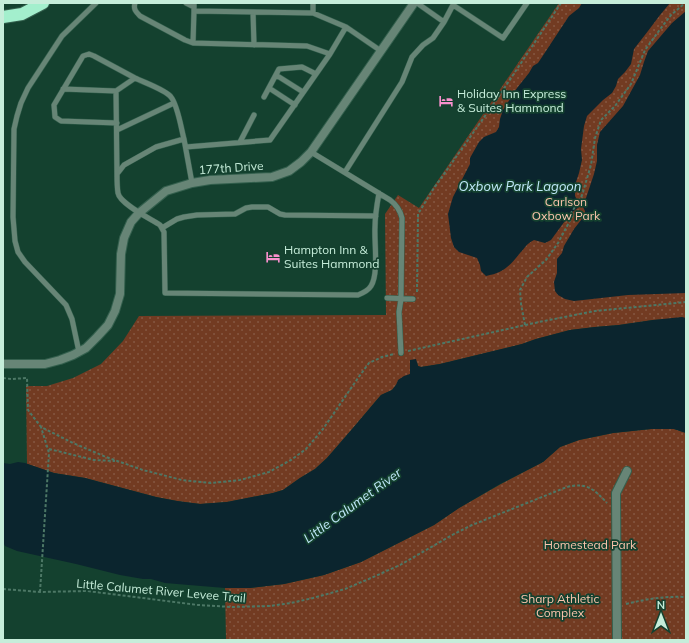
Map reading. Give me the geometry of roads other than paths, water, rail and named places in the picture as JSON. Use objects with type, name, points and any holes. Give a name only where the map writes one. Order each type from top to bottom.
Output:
[{"type":"highway","points":[[3,18],[22,14],[43,3]]},
{"type":"street","name":"177th Drive","points":[[3,364],[45,364],[60,360],[86,348],[97,337],[108,325],[115,311],[120,294],[121,254],[124,238],[131,222],[139,213],[166,191],[192,183],[210,180],[272,177],[289,170],[300,162],[311,152],[414,3]]},
{"type":"street","points":[[617,640],[616,493],[627,471]]},
{"type":"lane","points":[[79,352],[72,319],[66,305],[25,262],[18,252],[13,232],[14,129],[21,103],[28,88],[62,36],[96,3]]},
{"type":"lane","points":[[134,3],[135,11],[140,16],[193,43],[307,46],[330,54]]},
{"type":"lane","points":[[186,3],[194,7],[253,12],[313,13],[346,27],[381,51]]},
{"type":"lane","points":[[313,3],[313,13]]},
{"type":"lane","points":[[418,3],[444,22]]},
{"type":"lane","points":[[345,172],[402,82],[412,58],[423,45],[433,38],[454,4],[503,38],[527,3]]},
{"type":"lane","points":[[193,43],[194,7]]},
{"type":"lane","points":[[253,12],[254,45]]},
{"type":"lane","points":[[186,147],[270,140],[330,54],[346,27]]},
{"type":"lane","points":[[116,123],[61,121],[55,117],[54,105],[82,56],[89,54],[94,56],[135,78],[164,91],[170,96],[174,104],[184,139],[192,183]]},
{"type":"lane","points":[[264,97],[279,69],[302,67],[316,74]]},
{"type":"lane","points":[[276,75],[304,92]]},
{"type":"lane","points":[[63,89],[116,91],[135,78]]},
{"type":"lane","points":[[269,88],[295,105]]},
{"type":"lane","points":[[116,91],[118,195],[125,203],[139,213],[160,225],[164,232],[165,293],[358,295],[368,290],[374,279],[376,258],[375,226],[379,193]]},
{"type":"lane","points":[[117,130],[174,104]]},
{"type":"lane","points":[[240,142],[254,115]]},
{"type":"lane","points":[[117,174],[124,166],[156,147],[184,139]]},
{"type":"lane","points":[[311,152],[379,193],[395,204],[398,208],[402,218],[401,298],[399,312],[401,353]]},
{"type":"lane","points":[[162,228],[184,216],[235,214],[246,208],[252,207],[268,207],[280,214],[285,215],[376,216]]},
{"type":"lane","points":[[387,298],[413,299]]},
{"type":"water","name":"Oxbow Park Lagoon","points":[[582,3],[670,3],[634,49],[631,64],[618,79],[612,93],[587,116],[581,149],[582,160],[575,185],[575,196],[577,200],[582,203],[586,198],[594,174],[600,132],[623,106],[640,75],[648,51],[672,23],[686,11],[686,293],[628,295],[574,301],[565,299],[558,295],[555,291],[554,282],[557,273],[557,259],[562,253],[564,246],[574,229],[585,215],[583,207],[579,207],[570,214],[551,240],[545,243],[534,240],[531,241],[513,262],[502,271],[492,275],[486,276],[481,271],[477,258],[459,252],[454,247],[451,238],[448,214],[453,197],[470,164],[470,158],[479,142],[484,137],[496,132],[499,127],[503,110],[517,88],[533,66],[538,63],[569,16],[579,8]]},
{"type":"water","name":"Little Calumet River","points":[[682,317],[686,318],[686,433],[674,429],[651,429],[613,433],[579,440],[560,447],[543,462],[500,484],[459,508],[434,525],[361,562],[324,575],[284,584],[250,588],[225,588],[165,583],[151,579],[120,575],[17,551],[5,546],[3,542],[3,463],[25,463],[54,473],[85,478],[156,497],[200,504],[227,502],[273,493],[283,490],[315,469],[327,458],[381,395],[392,390],[398,380],[410,374],[410,360],[416,359],[418,366],[421,367],[440,364],[522,344],[570,330]]},
{"type":"place","name":"Holiday Inn Express & Suites Hammond","points":[[446,101]]},
{"type":"place","name":"Hampton Inn & Suites Hammond","points":[[273,257]]},
{"type":"park label","name":"Carlson Oxbow Park","points":[[566,209]]},
{"type":"park label","name":"Homestead Park","points":[[590,545]]},
{"type":"park label","name":"Sharp Athletic Complex","points":[[560,606]]}]
